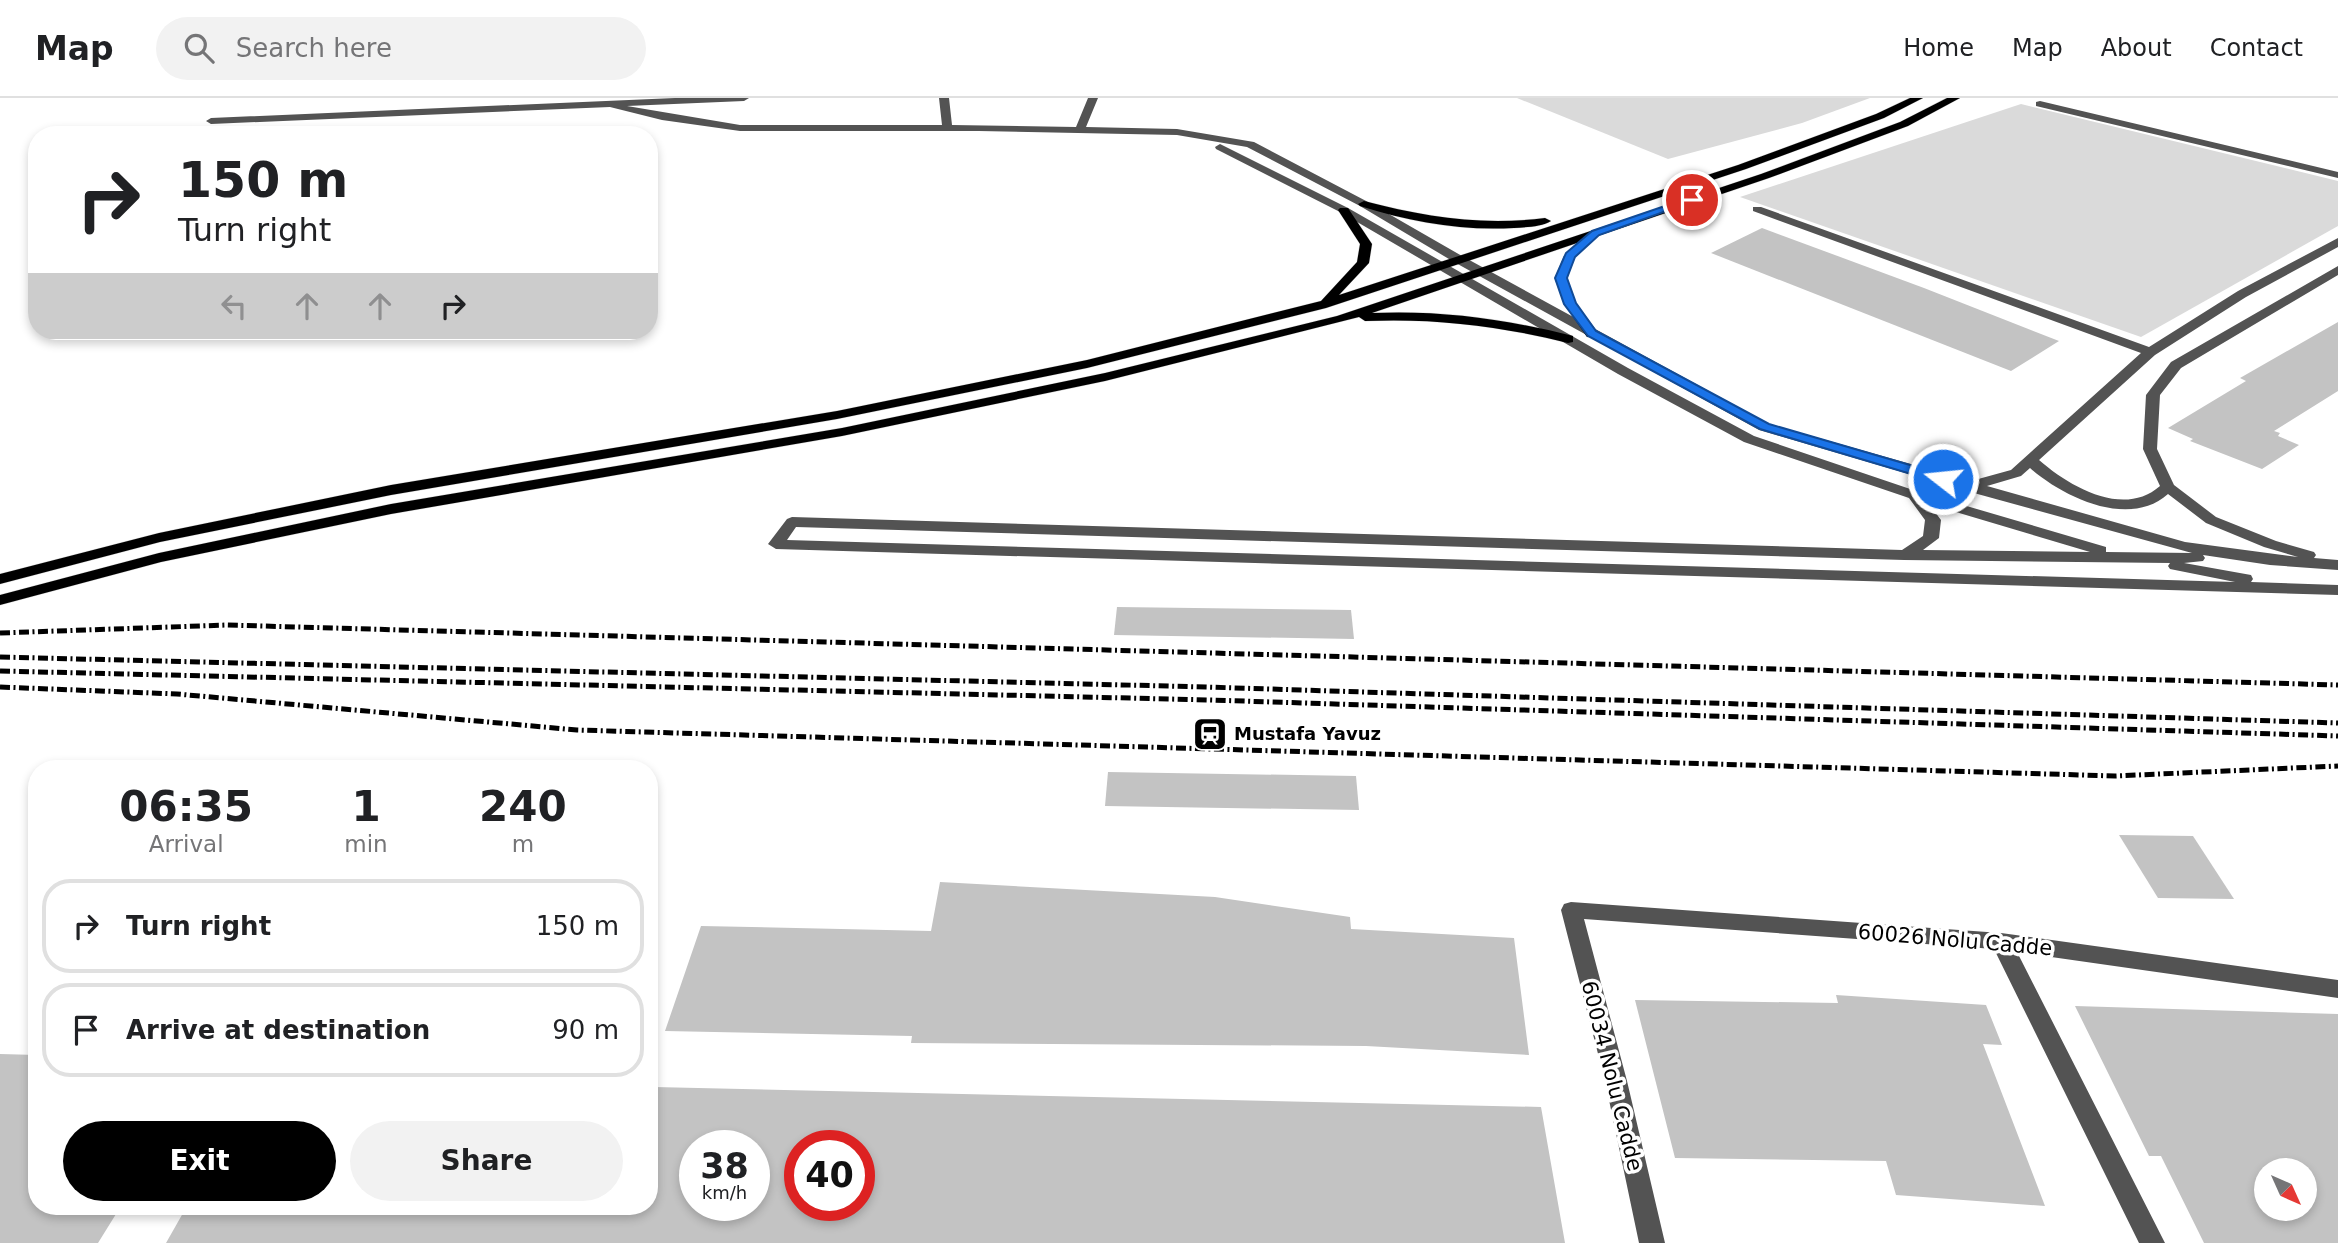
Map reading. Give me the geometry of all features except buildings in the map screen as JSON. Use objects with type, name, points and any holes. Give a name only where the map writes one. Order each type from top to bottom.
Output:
[{"type":"main road","points":[[0,579],[159,538],[391,490],[837,415],[1087,364],[1322,305],[1742,167],[1880,116],[1918,98]]},
{"type":"main road","points":[[0,600],[159,558],[391,509],[842,432],[1105,377],[1340,319],[1765,176],[1904,124],[1955,98]]},
{"type":"main road","points":[[1364,204],[1397,215],[1466,225],[1523,225],[1600,213]]},
{"type":"main road","points":[[1322,305],[1363,263],[1366,244],[1344,210]]},
{"type":"main road","points":[[1592,334],[1570,304],[1561,278],[1570,256],[1595,233]]},
{"type":"main road","points":[[1340,319],[1419,314],[1473,318],[1567,339]]},
{"type":"street","points":[[211,121],[614,106],[744,98]]},
{"type":"street","points":[[944,98],[947,128]]},
{"type":"street","points":[[1080,130],[1093,98]]},
{"type":"street","points":[[2040,104],[2338,175]]},
{"type":"street","points":[[614,106],[662,117],[740,128],[1177,132],[1250,144],[1364,204],[1592,334],[1764,427],[2183,547],[2270,560]]},
{"type":"street","points":[[1177,132],[1234,151],[1344,210],[1567,339],[1749,439],[1914,495],[2121,556],[2301,589]]},
{"type":"street","points":[[1757,209],[2150,352]]},
{"type":"street","points":[[1968,487],[2016,473],[2150,352],[2242,294],[2338,242]]},
{"type":"street","points":[[2338,270],[2176,365],[2153,395],[2150,449],[2168,487],[2211,520],[2270,544],[2338,564]]},
{"type":"street","points":[[2030,460],[2050,480],[2074,492],[2114,502],[2147,503],[2168,487]]},
{"type":"street","points":[[1905,555],[1931,538],[1933,520],[1914,495]]},
{"type":"street","points":[[2338,564],[2121,556],[1905,555],[792,522],[776,544],[2338,590]]},
{"type":"street","name":"60026 Nolu Cadde","points":[[1571,910],[2001,941],[2338,989]]},
{"type":"street","name":"60034 Nolu Cadde","points":[[1571,910],[1616,1081],[1652,1243]]},
{"type":"street","points":[[2001,941],[2151,1243]]},
{"type":"shaded area","points":[[1517,98],[1870,98],[1802,123],[1668,159]]},
{"type":"shaded area","points":[[2021,104],[2338,181],[2338,226],[2141,337],[1740,197]]},
{"type":"railway","points":[[0,633],[227,625],[2338,685]]},
{"type":"railway","points":[[0,657],[1206,687],[2338,723]]},
{"type":"railway","points":[[0,671],[1210,700],[2338,736]]},
{"type":"railway","points":[[0,687],[177,694],[577,730],[2115,776],[2338,766]]},
{"type":"place","name":"Mustafa Yavuz","points":[[1210,734]]},
{"type":"route","points":[[1692,200],[1595,233],[1570,256],[1561,278],[1570,304],[1592,334],[1764,427],[1943,479]]}]
